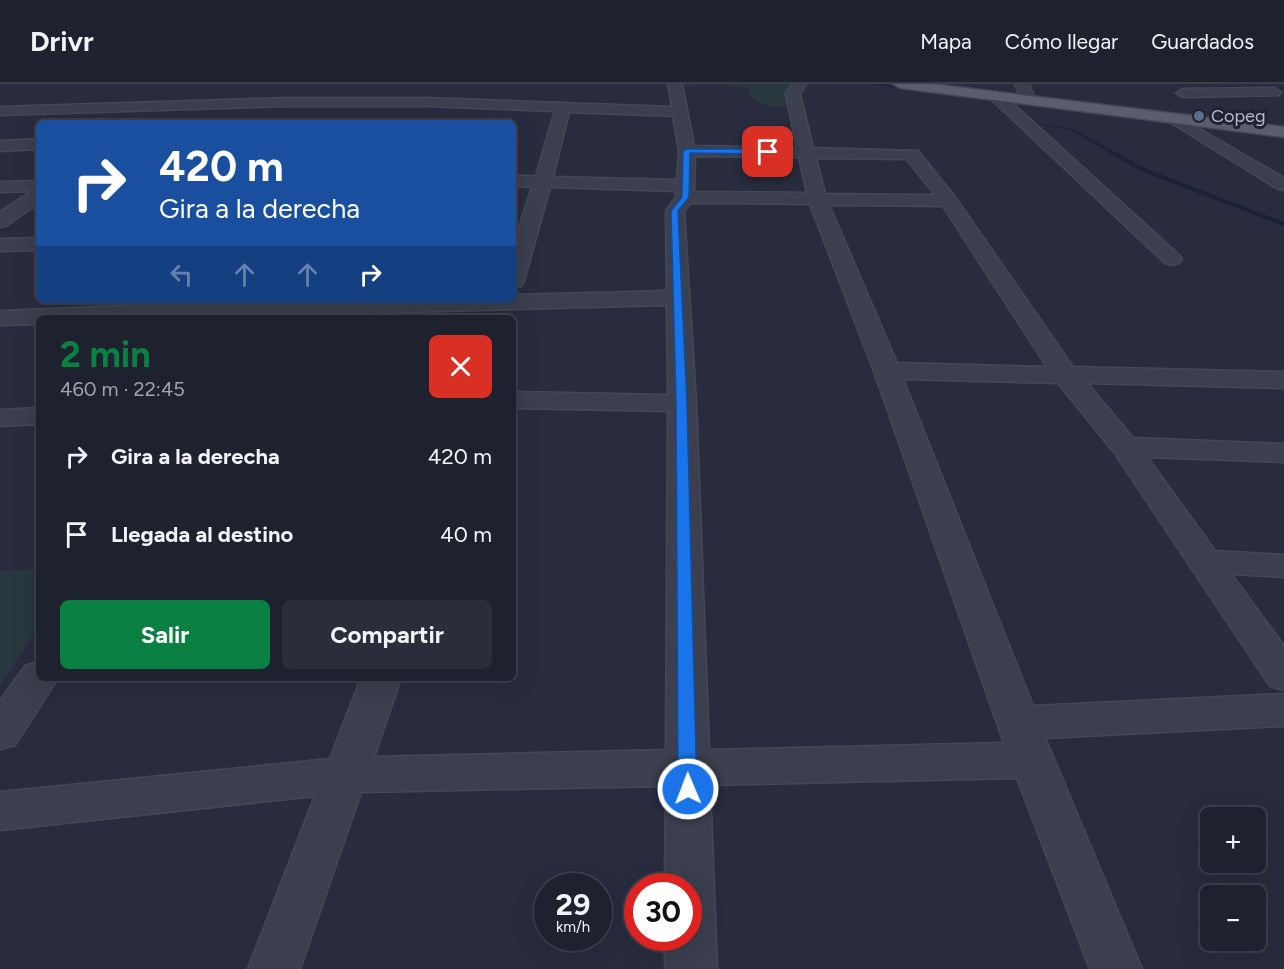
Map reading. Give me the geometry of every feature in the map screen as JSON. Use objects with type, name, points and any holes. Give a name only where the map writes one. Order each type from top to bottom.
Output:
[{"type":"main road","points":[[900,84],[1284,132]]},
{"type":"street","points":[[417,116],[440,84]]},
{"type":"street","points":[[675,84],[687,151],[686,192],[675,211],[681,403],[691,969]]},
{"type":"street","points":[[799,84],[793,94],[817,198],[887,371],[1025,742],[1116,969]]},
{"type":"street","points":[[1022,84],[1028,100]]},
{"type":"street","points":[[1258,84],[1279,95]]},
{"type":"street","points":[[149,120],[192,89]]},
{"type":"street","points":[[516,270],[543,181],[571,107],[586,91]]},
{"type":"street","points":[[1183,93],[1279,95]]},
{"type":"street","points":[[996,96],[1172,259]]},
{"type":"street","points":[[0,111],[426,102],[680,112]]},
{"type":"street","points":[[1175,119],[1284,185]]},
{"type":"street","points":[[0,146],[36,144]]},
{"type":"street","points":[[687,151],[912,154],[949,201],[1064,374],[1125,447],[1204,561],[1277,657]]},
{"type":"street","points":[[516,181],[686,192],[949,201]]},
{"type":"street","points":[[0,187],[36,186]]},
{"type":"street","points":[[0,221],[36,197]]},
{"type":"street","points":[[0,245],[36,244]]},
{"type":"street","points":[[516,300],[676,298]]},
{"type":"street","points":[[82,315],[420,303]]},
{"type":"street","points":[[0,318],[36,317]]},
{"type":"street","points":[[887,371],[1284,380]]},
{"type":"street","points":[[516,400],[681,403]]},
{"type":"street","points":[[0,418],[36,416]]},
{"type":"street","points":[[1125,447],[1284,453]]},
{"type":"street","points":[[1204,561],[1284,566]]},
{"type":"street","points":[[0,733],[36,680]]},
{"type":"street","points":[[274,969],[380,681]]},
{"type":"street","points":[[0,811],[346,775],[687,766],[1025,742],[1284,710]]},
{"type":"shaded area","points":[[673,84],[706,84],[686,86]]},
{"type":"shaded area","points":[[706,84],[796,84],[796,105],[778,107],[766,105],[750,97],[750,89]]},
{"type":"shaded area","points":[[36,569],[36,630],[0,686],[0,571]]},
{"type":"water","points":[[1029,123],[1070,128],[1149,170],[1284,222],[1284,226],[1141,171],[1069,129]]},
{"type":"waterway","points":[[876,84],[918,91]]},
{"type":"place","name":"Copeg","points":[[1199,116]]},
{"type":"route","points":[[688,789],[675,211],[685,197],[687,151],[768,152]]}]
